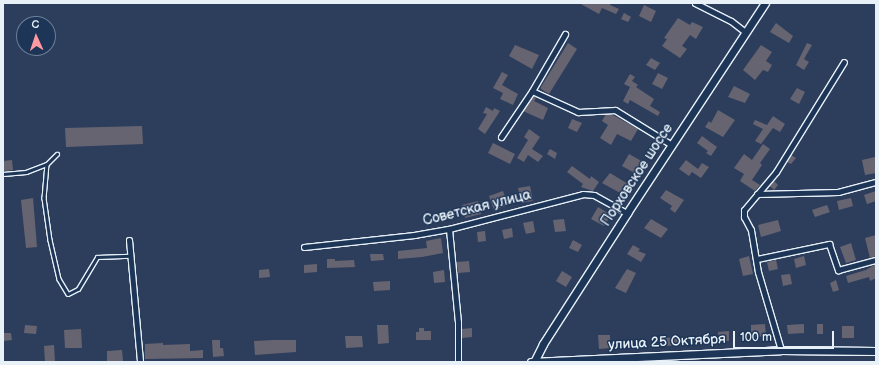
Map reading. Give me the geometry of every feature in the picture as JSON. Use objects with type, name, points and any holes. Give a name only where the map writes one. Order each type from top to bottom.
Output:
[{"type":"main road","name":"Порховское шоссе","points":[[534,362],[543,344],[764,3]]},
{"type":"main road","name":"улица 25 Октября","points":[[530,362],[638,359],[781,350],[876,351]]},
{"type":"street","points":[[695,3],[731,22],[745,32]]},
{"type":"street","points":[[501,136],[532,91],[565,34]]},
{"type":"street","points":[[781,350],[758,272],[751,230],[744,217],[744,210],[776,172],[844,62]]},
{"type":"street","points":[[532,91],[578,112],[615,110],[672,144]]},
{"type":"street","points":[[757,194],[838,192],[876,182]]},
{"type":"street","name":"Советская улица","points":[[304,247],[414,235],[449,229],[583,194],[594,195],[627,213]]},
{"type":"street","points":[[449,229],[458,322],[458,362]]},
{"type":"street","points":[[129,240],[140,362]]},
{"type":"street","points":[[757,259],[829,244],[838,270],[876,260]]},
{"type":"lane","points":[[3,174],[26,172],[47,164],[57,154]]},
{"type":"lane","points":[[47,164],[44,198],[50,240],[59,279],[68,294],[78,289],[97,257],[131,256]]},
{"type":"building","points":[[579,3],[611,3],[610,5],[619,9],[616,14],[602,8],[599,14]]},
{"type":"building","points":[[644,5],[656,11],[651,22],[639,16]]},
{"type":"building","points":[[624,13],[631,17],[628,22],[621,19]]},
{"type":"building","points":[[678,18],[690,25],[692,22],[703,27],[696,39],[690,35],[682,46],[687,49],[680,58],[662,46],[667,39],[664,38]]},
{"type":"building","points":[[776,23],[793,36],[789,43],[770,32]]},
{"type":"building","points":[[568,43],[577,49],[549,94],[541,89],[541,87]]},
{"type":"building","points":[[807,43],[812,45],[804,59],[809,62],[804,70],[796,65]]},
{"type":"building","points":[[515,45],[539,55],[532,69],[509,56]]},
{"type":"building","points":[[761,45],[772,52],[766,61],[772,65],[768,72],[763,70],[755,80],[743,70]]},
{"type":"building","points":[[651,58],[660,63],[655,70],[646,65]]},
{"type":"building","points":[[502,72],[508,75],[502,85],[518,94],[513,105],[500,99],[503,93],[493,88]]},
{"type":"building","points":[[658,73],[668,78],[662,89],[652,84]]},
{"type":"building","points":[[630,74],[635,77],[632,81],[638,85],[636,87],[654,99],[650,106],[660,112],[658,116],[630,100],[628,104],[623,101],[630,87],[624,84]]},
{"type":"building","points":[[734,86],[750,94],[745,103],[728,97]]},
{"type":"building","points":[[797,88],[805,92],[799,104],[790,99]]},
{"type":"building","points":[[533,96],[536,98],[534,101],[548,108],[543,120],[523,111]]},
{"type":"building","points":[[486,107],[493,111],[494,108],[500,111],[485,134],[478,129],[487,114],[483,113]]},
{"type":"building","points":[[718,110],[735,120],[723,137],[705,127],[709,121],[711,123]]},
{"type":"building","points":[[606,114],[611,114],[638,129],[631,141],[617,134],[611,145],[600,138],[608,125],[602,121]]},
{"type":"building","points":[[773,116],[785,124],[780,132],[773,128],[761,144],[755,141],[763,129],[753,124],[755,120],[767,125]]},
{"type":"building","points":[[572,119],[582,123],[577,132],[568,128]]},
{"type":"building","points":[[142,126],[143,144],[66,147],[65,128]]},
{"type":"building","points":[[529,129],[540,137],[532,149],[543,156],[538,162],[528,155],[524,162],[517,158],[528,140],[524,137]]},
{"type":"building","points":[[702,136],[717,147],[711,156],[706,153],[708,151],[697,143]]},
{"type":"building","points":[[493,143],[515,154],[510,164],[488,153]]},
{"type":"building","points":[[763,144],[770,149],[760,163],[762,165],[752,180],[760,185],[755,191],[740,181],[744,174],[734,168],[744,154],[752,160]]},
{"type":"building","points":[[550,149],[557,153],[555,159],[547,154]]},
{"type":"building","points":[[629,154],[645,163],[638,175],[622,166]]},
{"type":"building","points":[[791,155],[796,158],[791,164],[787,162]]},
{"type":"building","points":[[875,157],[876,173],[865,175],[862,160]]},
{"type":"building","points":[[12,160],[13,170],[3,171],[3,161]]},
{"type":"building","points":[[686,160],[698,169],[702,163],[709,167],[701,178],[692,172],[689,176],[679,169]]},
{"type":"building","points":[[572,166],[590,179],[591,176],[599,182],[593,191],[581,187],[583,184],[567,172]]},
{"type":"building","points":[[610,173],[628,184],[622,194],[602,183]]},
{"type":"building","points":[[774,181],[778,185],[774,190],[770,186]]},
{"type":"building","points":[[530,186],[533,201],[521,203],[518,188]]},
{"type":"building","points":[[666,190],[684,200],[675,213],[670,209],[672,206],[660,198]]},
{"type":"building","points":[[503,191],[508,205],[494,210],[489,196]]},
{"type":"building","points":[[876,191],[876,201],[867,204],[864,195]]},
{"type":"building","points":[[33,198],[37,247],[26,248],[21,200]]},
{"type":"building","points":[[851,198],[853,206],[839,210],[837,201]]},
{"type":"building","points":[[478,201],[481,214],[465,218],[462,205]]},
{"type":"building","points":[[827,205],[830,212],[815,217],[812,210]]},
{"type":"building","points":[[598,207],[611,215],[604,226],[591,219]]},
{"type":"building","points":[[564,219],[566,231],[555,232],[553,220]]},
{"type":"building","points":[[651,219],[668,229],[661,238],[644,228]]},
{"type":"building","points":[[778,220],[781,231],[761,237],[758,225]]},
{"type":"building","points":[[533,221],[535,232],[526,234],[523,223]]},
{"type":"building","points":[[512,228],[513,237],[504,239],[502,230]]},
{"type":"building","points":[[485,231],[486,241],[478,242],[477,232]]},
{"type":"building","points":[[876,235],[876,256],[870,258],[865,238]]},
{"type":"building","points":[[441,238],[443,253],[398,259],[398,251],[427,248],[426,241]]},
{"type":"building","points":[[573,240],[582,245],[578,252],[569,248]]},
{"type":"building","points":[[851,243],[856,260],[846,263],[840,247]]},
{"type":"building","points":[[633,245],[640,249],[638,251],[646,254],[641,262],[627,254]]},
{"type":"building","points":[[370,254],[383,254],[384,260],[371,261]]},
{"type":"building","points":[[749,256],[753,274],[743,276],[739,259]]},
{"type":"building","points":[[804,256],[806,265],[796,268],[794,259]]},
{"type":"building","points":[[327,259],[335,259],[335,261],[354,260],[355,267],[327,268]]},
{"type":"building","points":[[776,260],[778,269],[769,271],[767,262]]},
{"type":"building","points":[[469,261],[470,272],[458,273],[457,262]]},
{"type":"building","points":[[317,264],[317,272],[304,273],[304,265]]},
{"type":"building","points":[[876,264],[876,278],[870,281],[869,277],[848,283],[846,276],[866,270]]},
{"type":"building","points":[[269,269],[270,277],[259,278],[259,270]]},
{"type":"building","points":[[627,269],[636,273],[626,293],[615,288]]},
{"type":"building","points":[[444,270],[445,282],[434,283],[433,272]]},
{"type":"building","points":[[562,271],[572,277],[566,287],[556,281]]},
{"type":"building","points":[[790,274],[792,284],[783,286],[781,275]]},
{"type":"building","points":[[836,280],[839,290],[833,292],[830,283]]},
{"type":"building","points":[[390,281],[390,290],[374,291],[373,282]]},
{"type":"building","points":[[765,324],[766,336],[751,337],[751,325]]},
{"type":"building","points":[[804,324],[804,333],[788,334],[787,325]]},
{"type":"building","points":[[817,324],[823,324],[823,334],[817,334]]},
{"type":"building","points":[[25,325],[37,326],[36,334],[24,333]]},
{"type":"building","points":[[377,325],[388,325],[389,343],[378,344]]},
{"type":"building","points":[[842,326],[854,326],[854,338],[842,338]]},
{"type":"building","points":[[419,328],[424,328],[424,331],[431,331],[431,340],[416,340],[416,332],[419,332]]},
{"type":"building","points":[[472,328],[472,337],[462,338],[462,329]]},
{"type":"building","points":[[81,329],[82,348],[65,348],[64,330]]},
{"type":"building","points":[[729,331],[729,341],[719,341],[718,332]]},
{"type":"building","points":[[3,333],[11,333],[12,340],[3,341]]},
{"type":"building","points":[[598,335],[610,335],[610,348],[599,349]]},
{"type":"building","points":[[345,336],[362,336],[363,347],[346,348]]},
{"type":"building","points":[[681,337],[681,345],[665,346],[664,338]]},
{"type":"building","points":[[212,340],[220,340],[220,348],[223,348],[224,356],[213,357]]},
{"type":"building","points":[[296,340],[296,352],[255,355],[254,341]]},
{"type":"building","points":[[163,343],[163,345],[190,344],[190,351],[203,350],[203,358],[145,359],[145,344]]},
{"type":"building","points":[[54,345],[55,362],[45,362],[44,346]]},
{"type":"building","points":[[122,350],[123,361],[107,362],[107,351]]}]
